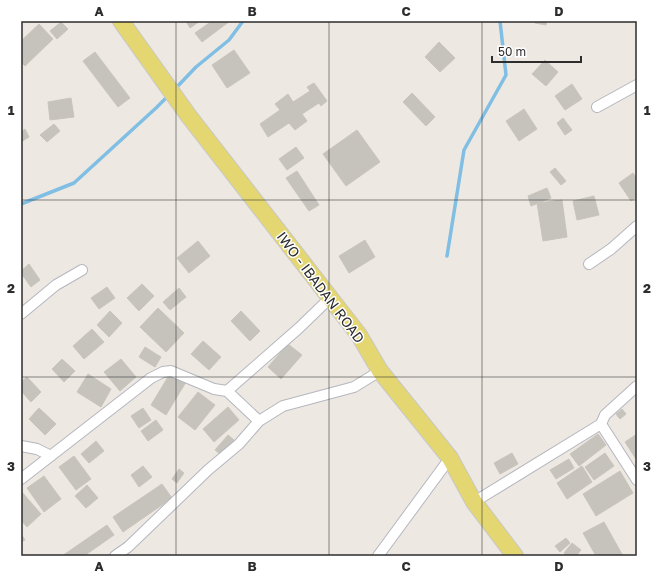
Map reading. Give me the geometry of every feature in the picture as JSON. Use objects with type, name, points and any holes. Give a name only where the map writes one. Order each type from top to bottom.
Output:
[{"type":"main road","name":"IWO - IBADAN ROAD","points":[[122,21],[188,114],[359,335],[380,371],[450,458],[474,502],[514,556]]},
{"type":"street","points":[[126,21],[158,72]]},
{"type":"street","points":[[597,107],[637,85]]},
{"type":"street","points":[[589,264],[611,249],[637,226]]},
{"type":"street","points":[[21,314],[56,285],[82,270]]},
{"type":"street","points":[[227,391],[299,328],[330,298]]},
{"type":"street","points":[[21,480],[151,378],[163,372],[171,371],[214,389],[227,391],[259,421]]},
{"type":"street","points":[[115,556],[128,547],[208,470],[239,444],[259,421],[284,406],[354,387],[380,371]]},
{"type":"street","points":[[474,502],[601,424],[605,416],[637,386]]},
{"type":"street","points":[[601,424],[637,480]]},
{"type":"street","points":[[21,446],[37,449],[51,456]]},
{"type":"street","points":[[378,556],[450,458]]},
{"type":"building","points":[[186,21],[200,21],[190,28]]},
{"type":"building","points":[[212,21],[230,21],[202,42],[195,33]]},
{"type":"building","points":[[535,21],[547,21],[546,25],[535,23]]},
{"type":"building","points":[[61,22],[68,29],[57,39],[50,31]]},
{"type":"building","points":[[39,24],[53,39],[25,66],[21,62],[21,41]]},
{"type":"building","points":[[439,42],[455,58],[440,72],[425,57]]},
{"type":"building","points":[[234,50],[250,73],[227,88],[212,65]]},
{"type":"building","points":[[95,52],[130,98],[118,107],[83,61]]},
{"type":"building","points":[[545,60],[558,72],[546,86],[532,74]]},
{"type":"building","points":[[314,83],[327,101],[321,106],[319,103],[302,114],[307,121],[295,130],[289,123],[268,137],[260,124],[280,110],[275,104],[288,94],[293,102],[310,91],[307,87]]},
{"type":"building","points":[[572,84],[582,99],[565,110],[555,96]]},
{"type":"building","points":[[412,93],[435,117],[426,126],[403,102]]},
{"type":"building","points":[[71,98],[74,117],[50,120],[48,102]]},
{"type":"building","points":[[524,109],[537,129],[519,141],[506,121]]},
{"type":"building","points":[[563,118],[572,130],[565,135],[557,123]]},
{"type":"building","points":[[54,124],[60,131],[47,142],[40,135]]},
{"type":"building","points":[[25,129],[29,137],[21,142],[21,132]]},
{"type":"building","points":[[357,130],[380,162],[346,186],[323,154]]},
{"type":"building","points":[[296,147],[304,158],[287,170],[279,159]]},
{"type":"building","points":[[555,168],[566,181],[561,185],[550,172]]},
{"type":"building","points":[[297,171],[319,205],[309,211],[286,178]]},
{"type":"building","points":[[633,173],[637,179],[637,197],[631,201],[619,183]]},
{"type":"building","points":[[547,188],[551,198],[531,206],[528,196]]},
{"type":"building","points":[[594,196],[599,215],[577,220],[573,201]]},
{"type":"building","points":[[562,200],[567,237],[543,241],[537,203]]},
{"type":"building","points":[[365,240],[375,257],[349,273],[339,256]]},
{"type":"building","points":[[198,241],[210,256],[189,273],[177,258]]},
{"type":"building","points":[[29,264],[40,280],[31,287],[21,273],[21,271]]},
{"type":"building","points":[[142,284],[154,296],[139,311],[127,298]]},
{"type":"building","points":[[107,287],[115,298],[99,309],[91,298]]},
{"type":"building","points":[[179,288],[186,297],[170,310],[163,302]]},
{"type":"building","points":[[158,308],[184,333],[166,352],[140,327]]},
{"type":"building","points":[[110,311],[122,323],[109,337],[97,325]]},
{"type":"building","points":[[241,311],[260,331],[250,341],[231,321]]},
{"type":"building","points":[[92,329],[104,342],[84,359],[73,346]]},
{"type":"building","points":[[203,341],[221,357],[209,370],[191,354]]},
{"type":"building","points":[[288,344],[302,355],[281,379],[268,367]]},
{"type":"building","points":[[145,347],[161,357],[155,367],[139,357]]},
{"type":"building","points":[[62,359],[75,371],[64,382],[52,369]]},
{"type":"building","points":[[121,359],[136,377],[120,391],[104,372]]},
{"type":"building","points":[[171,372],[186,382],[166,415],[151,405]]},
{"type":"building","points":[[88,374],[111,389],[101,407],[77,392]]},
{"type":"building","points":[[27,377],[41,392],[31,402],[21,391],[21,382]]},
{"type":"building","points":[[198,392],[215,405],[195,430],[178,417]]},
{"type":"building","points":[[228,407],[239,420],[214,442],[203,429]]},
{"type":"building","points":[[39,408],[56,424],[45,435],[29,419]]},
{"type":"building","points":[[143,408],[151,420],[139,428],[131,416]]},
{"type":"building","points":[[622,409],[626,414],[620,419],[616,414]]},
{"type":"building","points":[[156,420],[163,430],[148,441],[141,431]]},
{"type":"building","points":[[598,434],[606,445],[579,466],[570,454]]},
{"type":"building","points":[[637,434],[637,459],[636,459],[625,442]]},
{"type":"building","points":[[228,435],[234,440],[220,454],[215,450]]},
{"type":"building","points":[[96,441],[104,451],[89,463],[81,454]]},
{"type":"building","points":[[512,453],[518,464],[500,474],[494,463]]},
{"type":"building","points":[[605,453],[614,466],[594,480],[585,467]]},
{"type":"building","points":[[74,456],[91,479],[76,490],[59,467]]},
{"type":"building","points":[[569,459],[574,468],[556,479],[550,470]]},
{"type":"building","points":[[143,466],[152,477],[139,487],[131,475]]},
{"type":"building","points":[[582,466],[592,482],[567,499],[557,483]]},
{"type":"building","points":[[179,469],[184,473],[177,483],[172,479]]},
{"type":"building","points":[[620,471],[633,493],[596,516],[583,494]]},
{"type":"building","points":[[44,476],[61,499],[44,512],[27,488]]},
{"type":"building","points":[[162,484],[172,498],[123,532],[113,517]]},
{"type":"building","points":[[87,485],[98,498],[86,508],[75,496]]},
{"type":"building","points":[[21,491],[41,514],[27,527],[21,520]]},
{"type":"building","points":[[604,522],[623,556],[596,556],[583,533]]},
{"type":"building","points":[[107,525],[114,535],[84,556],[62,556]]},
{"type":"building","points":[[21,534],[25,540],[21,542]]},
{"type":"building","points":[[566,538],[570,543],[560,552],[555,546]]},
{"type":"building","points":[[572,543],[581,550],[576,556],[567,556],[564,553]]},
{"type":"waterway","points":[[175,89],[196,67],[229,40],[243,21]]},
{"type":"waterway","points":[[447,256],[464,150],[506,75],[500,21]]},
{"type":"waterway","points":[[21,204],[74,183],[169,95]]}]
